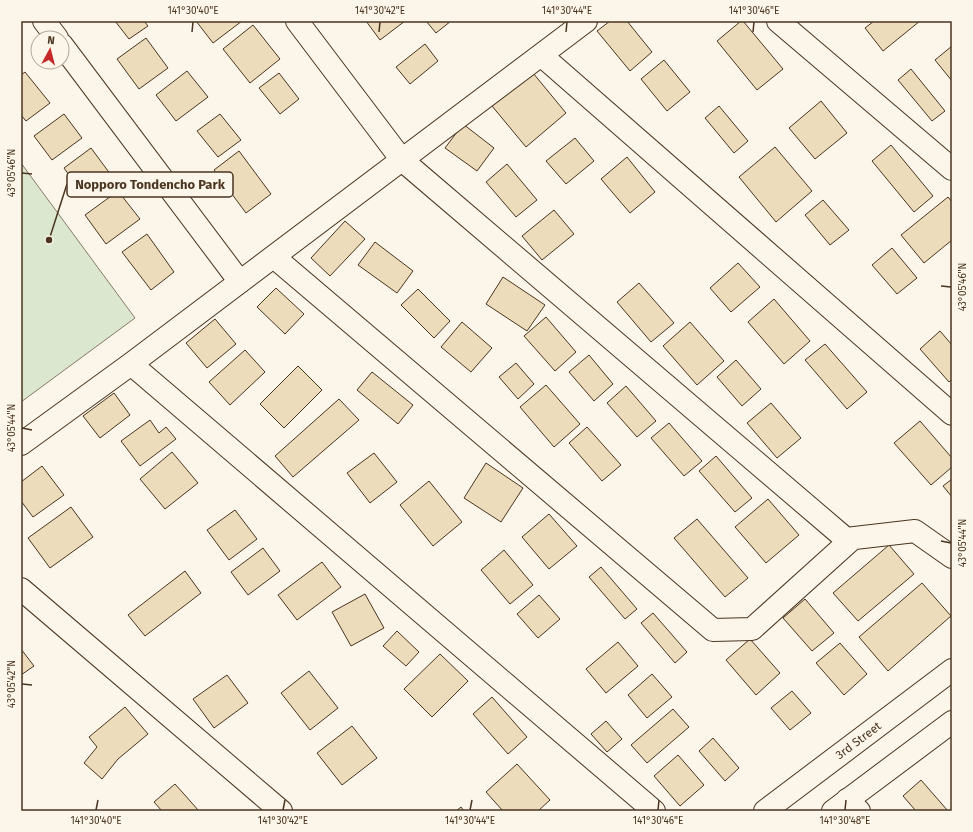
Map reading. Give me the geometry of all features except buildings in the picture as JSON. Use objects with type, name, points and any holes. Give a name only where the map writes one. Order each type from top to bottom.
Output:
[{"type":"street","points":[[44,21],[51,30]]},
{"type":"street","points":[[297,21],[402,160],[846,539],[915,531],[952,557]]},
{"type":"street","points":[[21,444],[274,257],[586,21]]},
{"type":"street","points":[[778,21],[952,169]]},
{"type":"street","points":[[70,55],[240,282]]},
{"type":"street","points":[[541,55],[952,414]]},
{"type":"street","points":[[274,257],[713,630],[752,629],[853,538]]},
{"type":"street","points":[[131,364],[654,811]]},
{"type":"street","points":[[21,589],[282,811]]},
{"type":"street","name":"3rd Street","points":[[765,811],[952,670]]},
{"type":"street","points":[[846,807],[952,722]]},
{"type":"green space","points":[[21,163],[135,318],[21,402]]},
{"type":"place","name":"Nopporo Tondencho Park","points":[[49,240]]}]
